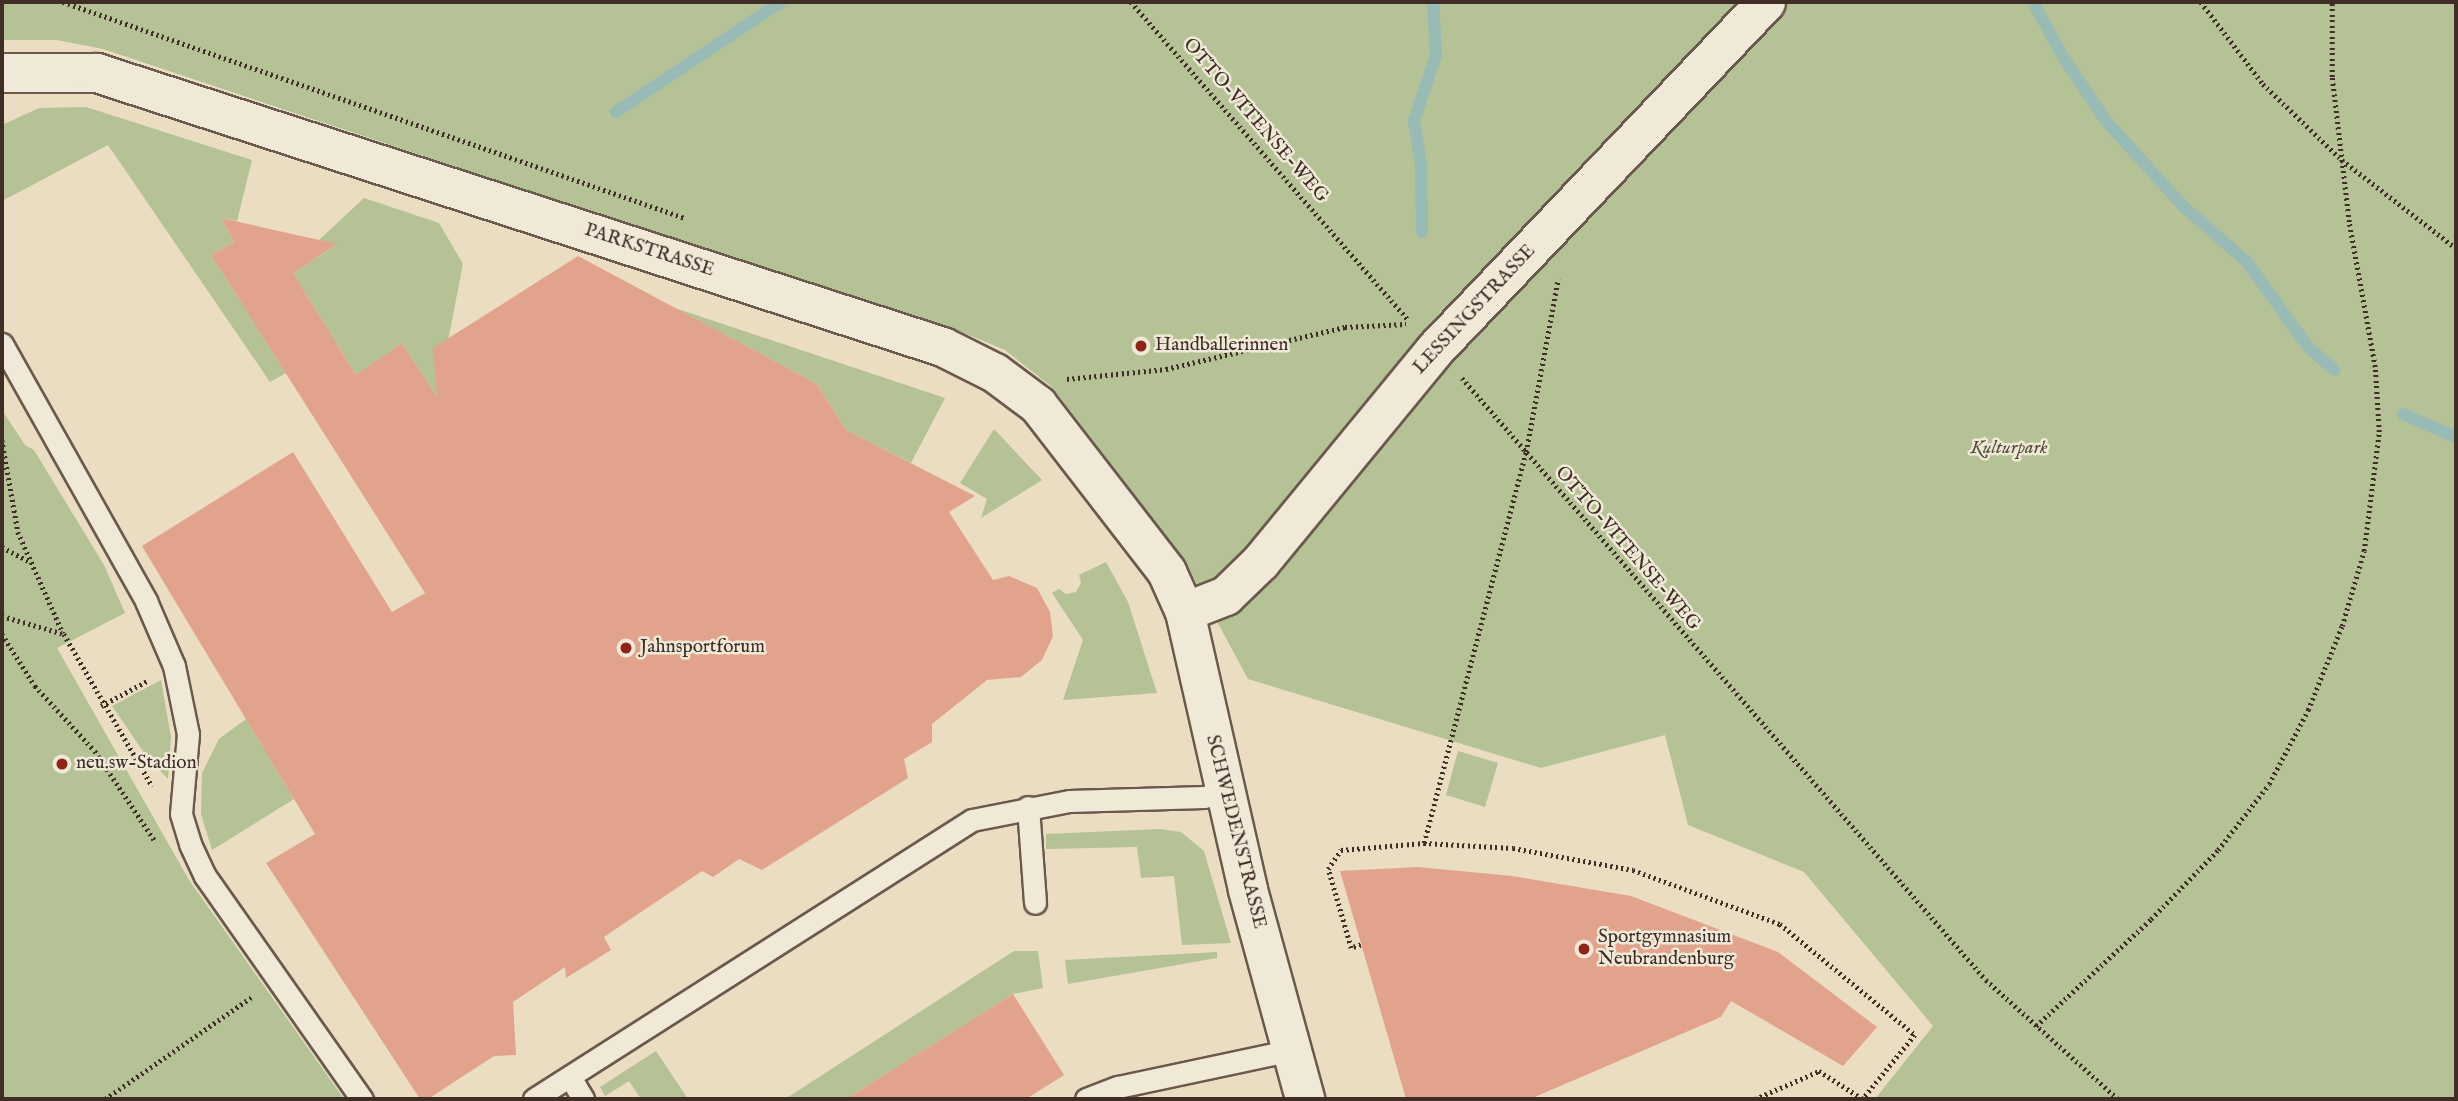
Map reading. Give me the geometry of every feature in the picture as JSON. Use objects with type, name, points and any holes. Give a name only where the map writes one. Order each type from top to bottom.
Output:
[{"type":"street","name":"LESSINGSTRASSE","points":[[1185,612],[1226,596],[1261,562],[1423,337],[1766,2]]},
{"type":"street","name":"PARKSTRASSE","points":[[2,73],[97,73],[943,347],[995,373],[1038,405],[1167,572],[1185,612]]},
{"type":"street","name":"SCHWEDENSTRASSE","points":[[1185,612],[1224,792],[1305,1099]]},
{"type":"lane","points":[[2,344],[146,601],[174,666],[188,734],[181,814],[205,876],[362,1099]]},
{"type":"lane","points":[[534,1099],[972,820],[1069,801],[1204,797],[1224,792]]},
{"type":"lane","points":[[1028,807],[1035,903]]},
{"type":"lane","points":[[1086,1099],[1118,1087],[1292,1050]]},
{"type":"lane","points":[[569,1077],[583,1099]]},
{"type":"path","name":"OTTO-VITENSE-WEG","points":[[1131,2],[1526,452],[1847,825],[1986,980],[2118,1099]]},
{"type":"path","points":[[2201,2],[2263,84],[2342,160],[2456,248]]},
{"type":"path","points":[[2036,1026],[2189,879],[2269,784],[2308,710],[2342,626],[2366,538],[2379,432],[2375,367],[2342,160],[2332,76],[2332,2]]},
{"type":"path","points":[[1424,843],[1526,452],[1558,275]]},
{"type":"path","points":[[1061,380],[1166,369],[1345,327],[1423,337]]},
{"type":"path","points":[[2,440],[29,562],[101,706],[159,797],[181,814]]},
{"type":"path","points":[[2,547],[29,562]]},
{"type":"path","points":[[2,617],[64,634]]},
{"type":"path","points":[[2,634],[35,686],[95,751],[158,846]]},
{"type":"path","points":[[101,706],[174,666]]},
{"type":"path","points":[[1361,945],[1351,948],[1328,869],[1341,850],[1424,843],[1513,848],[1633,870],[1780,924],[1915,1035],[1863,1099],[1819,1071],[1755,1099]]},
{"type":"path","points":[[105,1099],[253,998],[246,988]]},
{"type":"green space","name":"Kulturpark","points":[[2,2],[2456,2],[2456,1099],[1875,1099],[1933,1026],[1804,872],[1688,825],[1665,735],[1541,768],[1248,679],[1184,560],[1052,387],[1005,350],[950,327],[831,292],[103,49],[57,40],[2,40]]},
{"type":"green space","points":[[86,107],[252,160],[237,221],[221,218],[234,242],[211,255],[286,373],[270,382],[108,145],[2,201],[2,125],[39,108]]},
{"type":"green space","points":[[364,198],[439,223],[463,264],[437,397],[402,343],[356,375],[293,273],[336,245],[319,240]]},
{"type":"green space","points":[[675,308],[945,398],[911,463],[846,430],[817,384]]},
{"type":"green space","name":"neu.sw-Stadion","points":[[2,410],[25,445],[34,450],[104,565],[125,613],[57,648],[189,880],[344,1099],[2,1099]]},
{"type":"green space","points":[[994,429],[1042,480],[981,518],[987,499],[960,483]]},
{"type":"green space","points":[[1106,562],[1128,602],[1157,693],[1063,700],[1083,640],[1052,593],[1059,589],[1066,594],[1076,592],[1081,583],[1079,575]]},
{"type":"green space","points":[[161,680],[171,737],[168,779],[147,757],[112,706]]},
{"type":"green space","points":[[246,719],[294,799],[212,850],[201,814],[202,773],[219,739]]},
{"type":"green space","points":[[1458,751],[1498,763],[1485,807],[1446,795]]},
{"type":"green space","points":[[1160,829],[1181,832],[1204,851],[1231,943],[1182,945],[1174,876],[1141,878],[1137,847],[1046,849],[1046,834]]},
{"type":"green space","points":[[1014,951],[1038,951],[1043,988],[1013,994],[846,1099],[785,1099]]},
{"type":"green space","points":[[1217,952],[1217,958],[1068,984],[1065,960]]},
{"type":"green space","points":[[656,1051],[688,1099],[641,1099],[629,1081],[605,1096],[600,1087]]},
{"type":"building","name":"Jahnsportforum","points":[[221,218],[337,244],[293,273],[356,375],[402,343],[437,397],[433,348],[578,256],[817,384],[846,430],[975,496],[949,512],[993,580],[1009,576],[1037,588],[1050,612],[1053,636],[1042,660],[1021,677],[987,680],[932,724],[932,742],[904,759],[908,778],[762,870],[739,859],[713,877],[702,871],[604,937],[611,950],[566,978],[565,967],[513,1002],[516,1055],[494,1056],[428,1099],[420,1099],[266,863],[315,834],[142,546],[293,452],[392,612],[425,593],[211,255],[234,242]]},
{"type":"building","points":[[1418,867],[1512,876],[1631,896],[1778,952],[1877,1027],[1843,1066],[1731,1001],[1721,1017],[1530,1099],[1406,1099],[1340,871]]},
{"type":"building","points":[[1013,994],[1064,1075],[1026,1099],[846,1099]]},
{"type":"waterway","points":[[616,112],[781,2]]},
{"type":"waterway","points":[[1422,232],[1421,165],[1414,121],[1436,55],[1433,2]]},
{"type":"waterway","points":[[2033,2],[2063,57],[2106,121],[2184,207],[2247,262],[2308,347],[2334,370]]},
{"type":"waterway","points":[[2403,414],[2456,437]]},
{"type":"place","name":"Handballerinnen","points":[[1141,346]]},
{"type":"place","name":"Jahnsportforum","points":[[626,648]]},
{"type":"place","name":"neu.sw-Stadion","points":[[62,764]]},
{"type":"place","name":"Sportgymnasium Neubrandenburg","points":[[1584,949]]}]
